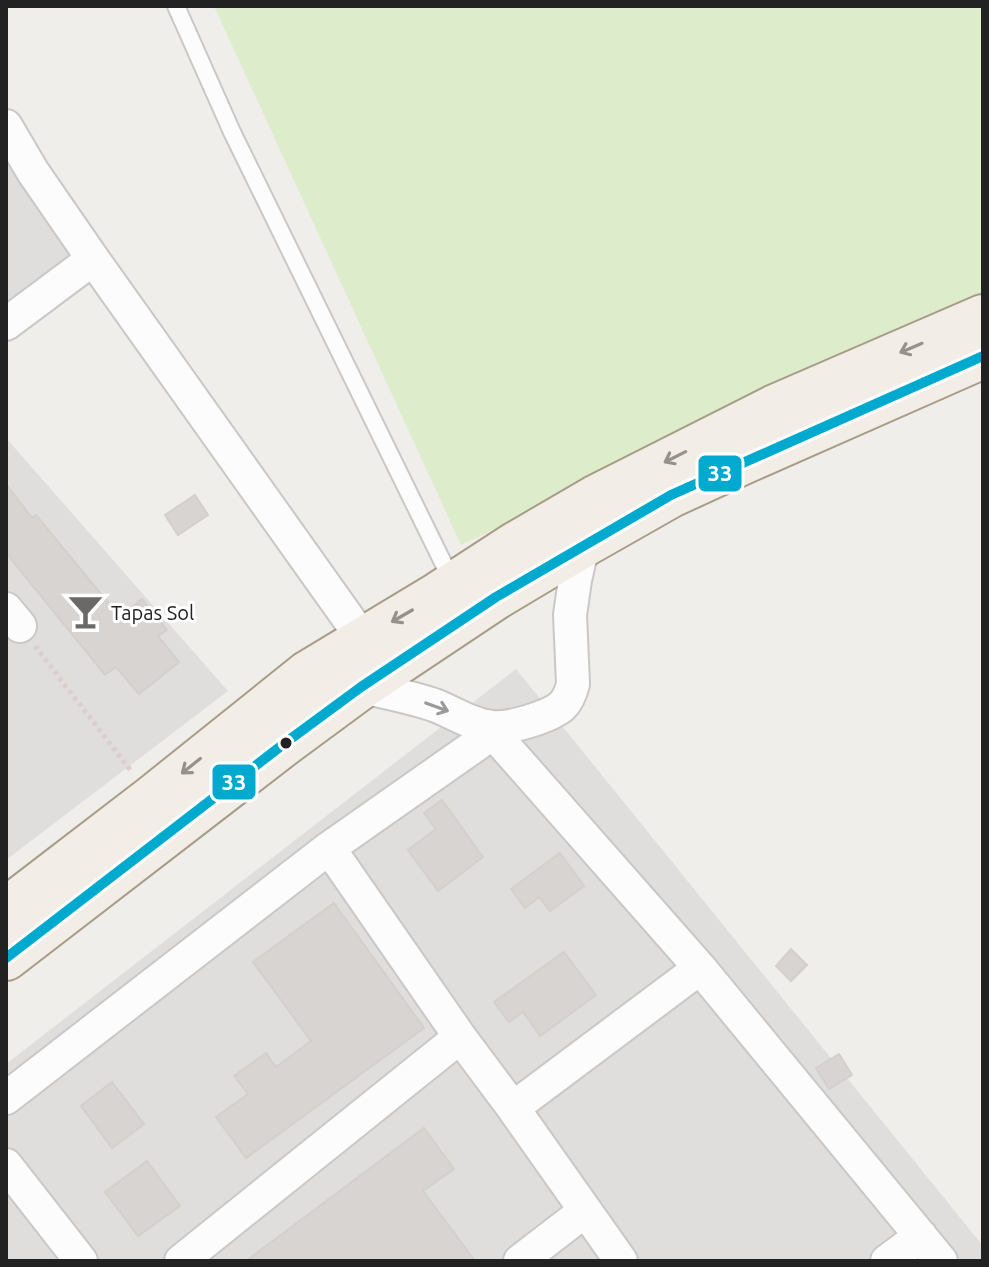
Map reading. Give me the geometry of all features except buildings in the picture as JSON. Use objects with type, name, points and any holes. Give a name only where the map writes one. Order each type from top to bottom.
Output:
[{"type":"main road","points":[[6,910],[308,673],[516,544],[595,498],[775,407],[983,317]]},
{"type":"main road","points":[[6,958],[361,687],[496,597],[671,495],[983,356]]},
{"type":"street","points":[[6,126],[33,172],[93,259],[363,639]]},
{"type":"street","points":[[6,324],[93,259]]},
{"type":"street","points":[[6,1098],[329,848],[490,730],[517,725],[559,708],[570,695],[573,684],[570,615],[583,545]]},
{"type":"street","points":[[361,687],[433,705],[490,730],[700,968],[941,1261]]},
{"type":"street","points":[[329,848],[621,1261]]},
{"type":"street","points":[[513,1108],[700,968]]},
{"type":"street","points":[[181,1261],[460,1037]]},
{"type":"street","points":[[6,1165],[81,1261]]},
{"type":"street","points":[[520,1261],[585,1211]]},
{"type":"street","points":[[887,1261],[921,1236]]},
{"type":"lane","points":[[176,6],[232,132],[454,584]]},
{"type":"path","points":[[13,617],[152,798]]},
{"type":"shaded area","points":[[6,135],[93,259],[6,329]]},
{"type":"shaded area","points":[[6,438],[228,691],[6,860]]},
{"type":"shaded area","points":[[516,669],[983,1246],[983,1261],[6,1261],[6,1064]]},
{"type":"green space","points":[[214,6],[983,6],[983,300],[461,545]]},
{"type":"transit line","name":"33","points":[[6,958],[361,687],[496,597],[671,495],[983,356]]},
{"type":"place","name":"Tapas Sol","points":[[85,612]]}]
